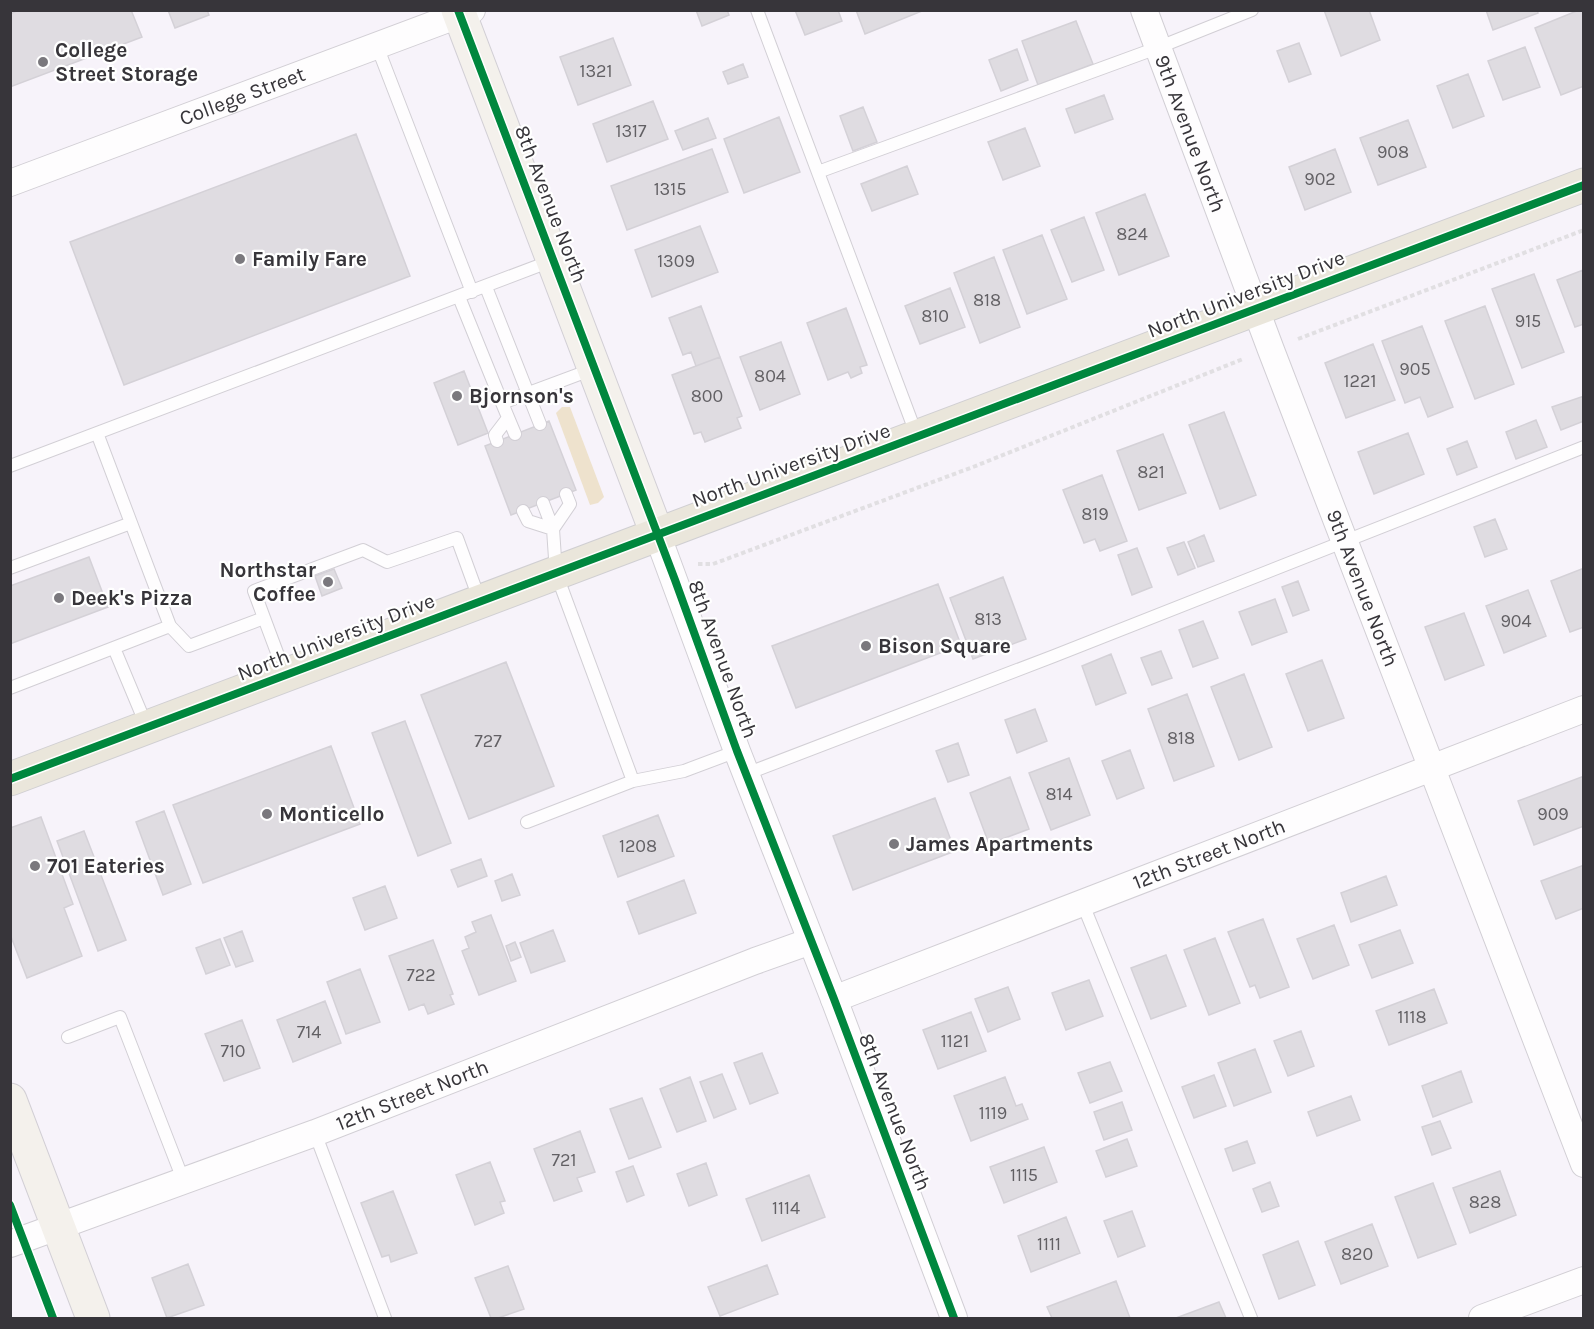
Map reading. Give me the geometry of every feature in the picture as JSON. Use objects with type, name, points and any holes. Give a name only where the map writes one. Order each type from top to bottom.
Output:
[{"type":"main road","name":"North University Drive","points":[[10,779],[1584,185]]},
{"type":"street","name":"9th Avenue North","points":[[1144,10],[1271,350],[1584,1164]]},
{"type":"street","name":"College Street","points":[[10,183],[463,12]]},
{"type":"street","name":"8th Avenue North","points":[[463,12],[553,260],[741,762],[834,999],[954,1318]]},
{"type":"street","name":"12th Street North","points":[[834,999],[1584,709]]},
{"type":"street","name":"12th Street North","points":[[10,1244],[315,1133],[811,941]]},
{"type":"street","points":[[10,1100],[93,1318]]},
{"type":"street","points":[[1482,1318],[1584,1280]]},
{"type":"lane","points":[[757,10],[918,437]]},
{"type":"lane","points":[[818,172],[1157,48],[1252,10]]},
{"type":"lane","points":[[377,46],[472,292]]},
{"type":"lane","points":[[10,466],[553,260]]},
{"type":"lane","points":[[486,287],[540,424]]},
{"type":"lane","points":[[459,297],[515,434]]},
{"type":"lane","points":[[502,404],[594,368]]},
{"type":"lane","points":[[497,441],[495,435],[508,418]]},
{"type":"lane","points":[[97,434],[170,627],[189,646],[264,618]]},
{"type":"lane","points":[[527,822],[633,781],[741,762],[1345,542],[1584,447]]},
{"type":"lane","points":[[553,529],[570,504],[566,494]]},
{"type":"lane","points":[[543,503],[553,529],[556,573],[633,781]]},
{"type":"lane","points":[[523,511],[528,521],[553,529]]},
{"type":"lane","points":[[10,568],[131,523]]},
{"type":"lane","points":[[286,675],[254,591],[363,550],[387,562],[457,538],[481,602]]},
{"type":"lane","points":[[10,688],[170,627]]},
{"type":"lane","points":[[114,648],[147,727]]},
{"type":"lane","points":[[1082,902],[1251,1318]]},
{"type":"lane","points":[[68,1037],[120,1017],[184,1182]]},
{"type":"lane","points":[[315,1133],[385,1318]]},
{"type":"path","points":[[672,573],[696,564],[713,564],[832,520],[1584,230]]},
{"type":"shaded area","points":[[562,407],[570,407],[604,497],[598,503],[590,505],[556,413]]},
{"type":"building","name":"College Street Storage","points":[[19,10],[131,10],[142,37],[10,87],[10,14]]},
{"type":"building","points":[[168,10],[207,10],[209,15],[175,28]]},
{"type":"building","points":[[696,10],[727,10],[729,15],[702,26]]},
{"type":"building","points":[[795,10],[838,10],[842,21],[805,35]]},
{"type":"building","points":[[856,10],[921,10],[922,11],[865,34]]},
{"type":"building","points":[[1324,10],[1369,10],[1380,40],[1341,56]]},
{"type":"building","points":[[1486,10],[1537,10],[1538,13],[1493,30]]},
{"type":"building","points":[[1579,10],[1584,11],[1584,86],[1561,95],[1535,28]]},
{"type":"building","points":[[1076,21],[1093,64],[1038,85],[1022,41]]},
{"type":"building","points":[[613,38],[631,85],[578,105],[560,57]]},
{"type":"building","points":[[1299,43],[1311,74],[1289,82],[1277,51]]},
{"type":"building","points":[[1525,47],[1540,87],[1503,100],[1488,61]]},
{"type":"building","points":[[1017,49],[1028,80],[1001,91],[989,60]]},
{"type":"building","points":[[743,64],[748,77],[728,84],[723,72]]},
{"type":"building","points":[[1468,74],[1484,116],[1453,128],[1437,86]]},
{"type":"building","points":[[1104,95],[1113,119],[1075,133],[1066,109]]},
{"type":"building","points":[[653,101],[668,139],[607,162],[593,124]]},
{"type":"building","points":[[863,107],[877,142],[853,151],[840,116]]},
{"type":"building","points":[[779,117],[800,172],[744,193],[724,139]]},
{"type":"building","points":[[708,118],[716,138],[683,150],[675,131]]},
{"type":"building","points":[[1408,120],[1426,167],[1378,185],[1360,138]]},
{"type":"building","points":[[1025,128],[1040,166],[1003,180],[988,142]]},
{"type":"building","name":"Family Fare","points":[[356,134],[410,276],[124,385],[70,242]]},
{"type":"building","points":[[712,149],[728,192],[627,230],[611,186]]},
{"type":"building","points":[[1335,149],[1351,192],[1305,210],[1289,167]]},
{"type":"building","points":[[907,166],[918,194],[872,211],[861,184]]},
{"type":"building","points":[[1145,194],[1169,256],[1119,275],[1096,213]]},
{"type":"building","points":[[1084,217],[1104,270],[1072,282],[1051,230]]},
{"type":"building","points":[[700,226],[718,272],[652,297],[635,250]]},
{"type":"building","points":[[1042,235],[1067,299],[1027,314],[1003,250]]},
{"type":"building","points":[[994,257],[1020,327],[980,343],[954,273]]},
{"type":"building","points":[[1583,270],[1584,324],[1575,327],[1557,280]]},
{"type":"building","points":[[1534,274],[1564,352],[1522,368],[1492,289]]},
{"type":"building","points":[[950,288],[965,327],[920,344],[905,306]]},
{"type":"building","points":[[701,306],[720,357],[696,366],[691,352],[683,355],[669,318]]},
{"type":"building","points":[[1485,306],[1514,384],[1475,399],[1445,321]]},
{"type":"building","points":[[846,308],[867,365],[860,367],[862,373],[851,378],[848,372],[828,380],[807,323]]},
{"type":"building","points":[[1422,326],[1453,407],[1428,417],[1420,397],[1405,403],[1382,341]]},
{"type":"building","points":[[781,342],[800,394],[760,410],[740,357]]},
{"type":"building","points":[[1373,344],[1395,400],[1346,418],[1325,363]]},
{"type":"building","points":[[720,357],[742,416],[737,418],[741,428],[705,442],[701,432],[694,434],[672,375]]},
{"type":"building","name":"Bjornson's","points":[[464,371],[488,433],[458,445],[434,383]]},
{"type":"building","points":[[1584,396],[1584,421],[1561,430],[1552,407]]},
{"type":"building","points":[[1224,412],[1256,495],[1220,509],[1189,425]]},
{"type":"building","points":[[1536,420],[1547,447],[1516,459],[1506,432]]},
{"type":"building","points":[[549,421],[576,490],[511,515],[485,446]]},
{"type":"building","points":[[1408,433],[1424,474],[1374,494],[1358,452]]},
{"type":"building","points":[[1163,434],[1186,493],[1139,510],[1117,451]]},
{"type":"building","points":[[1467,441],[1477,467],[1457,475],[1447,449]]},
{"type":"building","points":[[1102,475],[1127,541],[1100,551],[1095,539],[1084,543],[1063,490]]},
{"type":"building","points":[[1495,519],[1507,549],[1485,557],[1474,527]]},
{"type":"building","points":[[1204,535],[1214,561],[1198,567],[1188,542]]},
{"type":"building","points":[[1184,542],[1195,568],[1178,575],[1167,548]]},
{"type":"building","points":[[1137,548],[1152,587],[1132,595],[1118,555]]},
{"type":"building","points":[[89,557],[108,607],[10,644],[10,586]]},
{"type":"building","points":[[1584,568],[1584,627],[1570,632],[1551,581]]},
{"type":"building","name":"Northstar Coffee","points":[[334,569],[342,588],[322,596],[315,576]]},
{"type":"building","points":[[1003,577],[1026,639],[973,659],[950,598]]},
{"type":"building","points":[[1298,581],[1309,610],[1293,616],[1282,587]]},
{"type":"building","name":"Bison Square","points":[[938,584],[961,645],[796,708],[772,646]]},
{"type":"building","points":[[1528,590],[1546,636],[1504,653],[1486,606]]},
{"type":"building","points":[[1275,599],[1287,632],[1252,645],[1239,612]]},
{"type":"building","points":[[1464,613],[1484,665],[1445,680],[1425,627]]},
{"type":"building","points":[[1203,621],[1218,658],[1193,667],[1179,630]]},
{"type":"building","points":[[1161,651],[1172,678],[1152,685],[1141,658]]},
{"type":"building","points":[[1111,654],[1126,693],[1096,705],[1082,666]]},
{"type":"building","points":[[1322,660],[1344,718],[1308,731],[1286,674]]},
{"type":"building","points":[[506,662],[554,786],[469,819],[421,695]]},
{"type":"building","points":[[1244,674],[1272,747],[1239,760],[1211,687]]},
{"type":"building","points":[[1187,694],[1214,766],[1174,781],[1148,709]]},
{"type":"building","points":[[1035,709],[1047,741],[1017,753],[1005,720]]},
{"type":"building","points":[[405,721],[451,843],[418,856],[372,733]]},
{"type":"building","points":[[958,743],[969,775],[948,782],[936,751]]},
{"type":"building","name":"Monticello","points":[[331,746],[360,824],[203,883],[173,805]]},
{"type":"building","points":[[1130,750],[1144,788],[1117,799],[1102,761]]},
{"type":"building","points":[[1069,758],[1090,815],[1051,830],[1029,773]]},
{"type":"building","points":[[1584,776],[1584,826],[1534,845],[1518,801]]},
{"type":"building","points":[[1010,777],[1029,829],[989,844],[970,793]]},
{"type":"building","name":"James Apartments","points":[[935,798],[955,851],[853,890],[833,836]]},
{"type":"building","points":[[164,811],[191,884],[163,895],[136,822]]},
{"type":"building","points":[[658,815],[674,856],[618,877],[603,836]]},
{"type":"building","name":"701 Eateries","points":[[41,817],[73,904],[64,908],[82,956],[27,978],[10,934],[10,828]]},
{"type":"building","points":[[84,831],[126,940],[98,951],[57,841]]},
{"type":"building","points":[[481,859],[487,876],[458,887],[451,870]]},
{"type":"building","points":[[1584,865],[1584,908],[1556,919],[1541,881]]},
{"type":"building","points":[[512,874],[520,895],[502,901],[495,881]]},
{"type":"building","points":[[1386,876],[1397,905],[1351,922],[1341,893]]},
{"type":"building","points":[[684,880],[696,913],[639,934],[627,902]]},
{"type":"building","points":[[385,886],[397,918],[365,930],[353,898]]},
{"type":"building","points":[[491,915],[516,981],[479,995],[462,951],[469,948],[465,937],[476,932],[472,922]]},
{"type":"building","points":[[1263,919],[1289,987],[1260,998],[1255,985],[1250,987],[1228,932]]},
{"type":"building","points":[[1334,925],[1349,965],[1313,979],[1297,939]]},
{"type":"building","points":[[553,930],[565,961],[531,973],[520,943]]},
{"type":"building","points":[[1400,930],[1413,963],[1372,978],[1359,945]]},
{"type":"building","points":[[242,931],[253,961],[236,967],[224,938]]},
{"type":"building","points":[[1215,938],[1240,1003],[1209,1015],[1184,950]]},
{"type":"building","points":[[220,939],[230,965],[206,974],[196,948]]},
{"type":"building","points":[[433,940],[453,994],[450,995],[454,1004],[428,1014],[424,1004],[409,1010],[389,956]]},
{"type":"building","points":[[515,942],[521,957],[511,961],[506,946]]},
{"type":"building","points":[[1166,955],[1186,1006],[1151,1019],[1131,968]]},
{"type":"building","points":[[360,969],[380,1022],[346,1034],[327,982]]},
{"type":"building","points":[[1089,980],[1103,1016],[1066,1030],[1052,993]]},
{"type":"building","points":[[1008,987],[1020,1019],[988,1032],[975,999]]},
{"type":"building","points":[[1434,989],[1447,1023],[1389,1045],[1376,1011]]},
{"type":"building","points":[[325,1001],[341,1043],[293,1062],[277,1020]]},
{"type":"building","points":[[971,1012],[986,1051],[938,1069],[923,1030]]},
{"type":"building","points":[[242,1020],[260,1068],[224,1081],[205,1034]]},
{"type":"building","points":[[1301,1031],[1314,1066],[1288,1076],[1274,1041]]},
{"type":"building","points":[[1255,1049],[1271,1092],[1234,1106],[1218,1063]]},
{"type":"building","points":[[762,1053],[778,1093],[750,1104],[734,1063]]},
{"type":"building","points":[[1110,1062],[1122,1091],[1090,1103],[1078,1073]]},
{"type":"building","points":[[1461,1071],[1472,1102],[1433,1117],[1422,1086]]},
{"type":"building","points":[[722,1074],[736,1109],[714,1118],[700,1082]]},
{"type":"building","points":[[1214,1075],[1226,1106],[1194,1118],[1182,1087]]},
{"type":"building","points":[[690,1077],[706,1121],[677,1132],[660,1089]]},
{"type":"building","points":[[1005,1077],[1016,1106],[1022,1104],[1028,1119],[971,1141],[954,1096]]},
{"type":"building","points":[[1351,1096],[1360,1120],[1317,1136],[1308,1112]]},
{"type":"building","points":[[642,1098],[661,1147],[629,1159],[610,1109]]},
{"type":"building","points":[[1122,1102],[1132,1130],[1104,1140],[1094,1112]]},
{"type":"building","points":[[1440,1121],[1451,1148],[1432,1155],[1422,1127]]},
{"type":"building","points":[[580,1131],[595,1172],[577,1178],[582,1191],[554,1201],[534,1149]]},
{"type":"building","points":[[1127,1139],[1137,1166],[1106,1177],[1096,1151]]},
{"type":"building","points":[[1247,1141],[1255,1163],[1233,1171],[1225,1149]]},
{"type":"building","points":[[1044,1147],[1057,1182],[1004,1203],[990,1167]]},
{"type":"building","points":[[490,1162],[505,1201],[500,1202],[504,1213],[475,1225],[456,1175]]},
{"type":"building","points":[[706,1163],[717,1195],[689,1206],[677,1174]]},
{"type":"building","points":[[633,1166],[644,1195],[627,1202],[616,1172]]},
{"type":"building","points":[[1500,1171],[1516,1215],[1470,1233],[1453,1188]]},
{"type":"building","points":[[809,1175],[825,1217],[762,1241],[746,1199]]},
{"type":"building","points":[[1270,1182],[1279,1206],[1262,1212],[1253,1189]]},
{"type":"building","points":[[1433,1183],[1456,1244],[1418,1258],[1395,1197]]},
{"type":"building","points":[[393,1191],[417,1253],[391,1262],[389,1255],[382,1257],[361,1203]]},
{"type":"building","points":[[1132,1211],[1145,1246],[1118,1257],[1104,1221]]},
{"type":"building","points":[[1066,1217],[1080,1253],[1031,1272],[1018,1236]]},
{"type":"building","points":[[1372,1224],[1388,1266],[1341,1284],[1325,1242]]},
{"type":"building","points":[[1298,1241],[1315,1285],[1279,1299],[1263,1255]]},
{"type":"building","points":[[188,1264],[204,1305],[167,1318],[152,1278]]},
{"type":"building","points":[[767,1265],[778,1294],[720,1316],[708,1287]]},
{"type":"building","points":[[508,1266],[524,1309],[498,1318],[491,1318],[475,1278]]},
{"type":"building","points":[[1116,1281],[1130,1318],[1052,1318],[1047,1307]]},
{"type":"building","points":[[1219,1302],[1226,1318],[1176,1318]]},
{"type":"cycle path","points":[[458,10],[675,580],[737,751],[834,999],[954,1318]]},
{"type":"cycle path","points":[[10,779],[1584,185]]},
{"type":"cycle path","points":[[10,1205],[53,1318]]},
{"type":"place","name":"College Street Storage","points":[[43,62]]},
{"type":"place","name":"Family Fare","points":[[240,259]]},
{"type":"place","name":"Bjornson's","points":[[457,396]]},
{"type":"place","name":"Northstar Coffee","points":[[328,582]]},
{"type":"place","name":"Deek's Pizza","points":[[59,598]]},
{"type":"place","name":"Bison Square","points":[[866,646]]},
{"type":"place","name":"Monticello","points":[[267,814]]},
{"type":"place","name":"James Apartments","points":[[894,844]]},
{"type":"place","name":"701 Eateries","points":[[35,866]]}]
